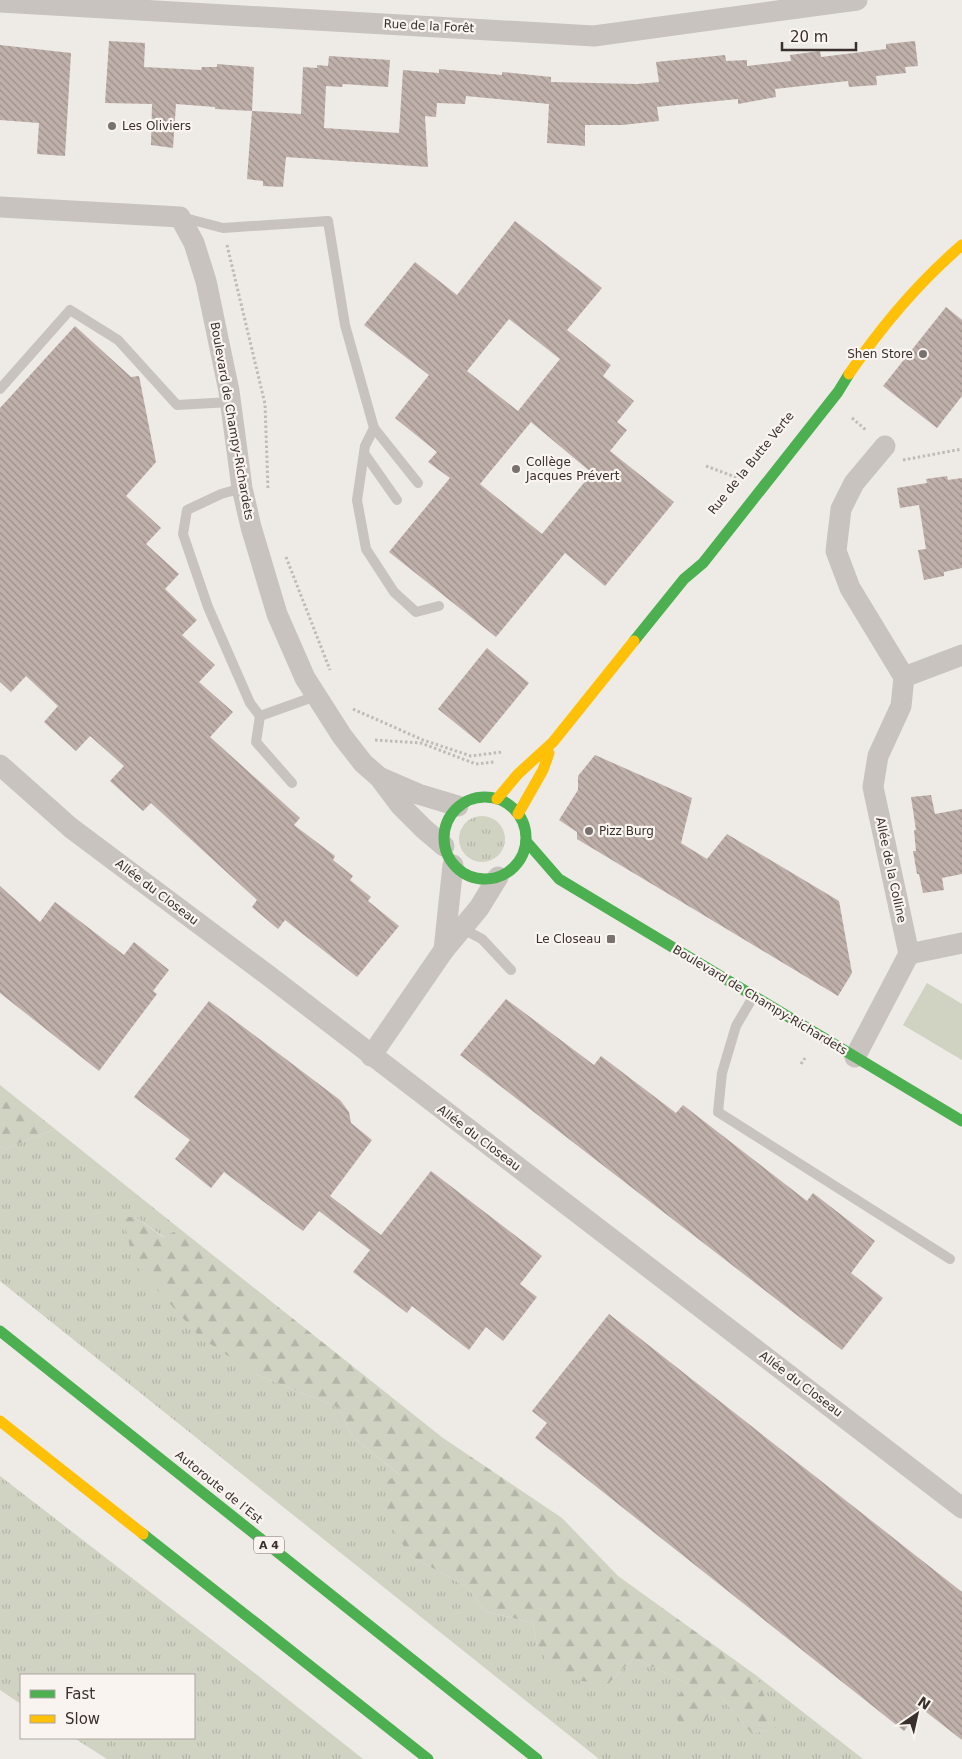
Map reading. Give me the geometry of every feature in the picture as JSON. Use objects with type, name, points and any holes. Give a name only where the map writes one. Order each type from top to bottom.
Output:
[{"type":"main road","name":"Rue de la Butte Verte","points":[[497,798],[522,770],[553,742],[684,579],[694,556],[831,386],[849,372],[913,290],[941,262],[962,245]]},
{"type":"main road","name":"Rue de la Butte Verte","points":[[518,814],[543,770],[553,742]]},
{"type":"main road","points":[[504,874],[521,858],[526,840],[523,822],[518,814],[505,802],[497,798],[484,797],[470,800],[458,806],[450,814],[443,835],[447,856],[453,865],[471,877],[481,880],[504,874],[526,874]]},
{"type":"main road","name":"Boulevard de Champy-Richardets","points":[[526,840],[559,879],[962,1121]]},
{"type":"main road","name":"Boulevard de Champy-Richardets","points":[[542,877],[559,879]]},
{"type":"main road","name":"Autoroute de l’Est","points":[[0,1331],[537,1759]]},
{"type":"main road","points":[[0,1421],[428,1759]]},
{"type":"street","name":"Rue de la Forêt","points":[[0,2],[149,5],[594,36],[857,0]]},
{"type":"street","points":[[0,207],[180,217]]},
{"type":"street","name":"Boulevard de Champy-Richardets","points":[[180,217],[194,244],[206,281],[230,402],[242,488],[251,527],[277,614],[306,678],[342,736],[363,763],[379,777],[412,817],[444,846]]},
{"type":"street","points":[[885,446],[854,483],[841,509],[836,551],[850,588],[904,677],[962,655]]},
{"type":"street","name":"Allée de la Colline","points":[[904,677],[901,706],[878,756],[873,787],[909,954]]},
{"type":"street","name":"Allée du Closeau","points":[[0,764],[71,828],[261,970],[962,1508]]},
{"type":"street","name":"Boulevard de Champy-Richardets","points":[[379,777],[418,794],[458,806]]},
{"type":"street","points":[[444,950],[453,865]]},
{"type":"street","points":[[371,1056],[444,950],[463,929],[504,874]]},
{"type":"street","points":[[855,1057],[909,954],[962,943]]},
{"type":"lane","points":[[180,217],[223,228],[328,221],[345,325],[374,428],[418,483]]},
{"type":"lane","points":[[0,389],[70,310],[118,340],[177,405],[230,402]]},
{"type":"lane","points":[[374,428],[365,446],[357,500],[366,549],[394,592],[416,612],[439,606]]},
{"type":"lane","points":[[364,453],[396,500]]},
{"type":"lane","points":[[242,488],[221,494],[187,510],[183,534],[208,607],[250,703],[260,716],[256,742],[292,783]]},
{"type":"lane","points":[[260,716],[316,696]]},
{"type":"lane","points":[[463,929],[482,940],[511,970]]},
{"type":"lane","points":[[754,995],[736,1026],[722,1073],[718,1112],[950,1259]]},
{"type":"path","points":[[223,228],[265,404],[268,498]]},
{"type":"path","points":[[706,466],[744,481]]},
{"type":"path","points":[[285,552],[332,678]]},
{"type":"path","points":[[349,708],[423,740],[471,756],[508,753]]},
{"type":"path","points":[[342,736],[421,742],[476,764],[495,762],[500,764]]},
{"type":"green space","points":[[487,816],[491,817],[501,826],[504,830],[504,848],[495,858],[487,862],[477,862],[469,858],[460,848],[459,834],[463,826],[473,817]]},
{"type":"green space","points":[[927,983],[962,1004],[962,1060],[903,1025]]},
{"type":"green space","points":[[0,1085],[55,1129],[5,1149],[0,1146]]},
{"type":"green space","points":[[55,1129],[180,1229],[164,1237],[135,1217],[123,1218],[255,1374],[339,1408],[353,1437],[401,1476],[409,1555],[467,1587],[485,1611],[533,1623],[537,1646],[607,1685],[634,1658],[721,1697],[752,1734],[775,1728],[757,1676],[863,1759],[599,1759],[0,1281],[0,1146],[5,1149]]},
{"type":"green space","points":[[123,1217],[135,1217],[163,1237],[180,1229],[443,1438],[562,1518],[618,1576],[757,1676],[776,1728],[752,1734],[721,1697],[704,1722],[679,1725],[674,1699],[691,1685],[634,1658],[607,1685],[558,1677],[537,1646],[533,1623],[485,1611],[467,1587],[409,1555],[385,1515],[387,1480],[400,1475],[353,1437],[339,1408],[255,1374],[200,1337],[134,1264]]},
{"type":"green space","points":[[0,1476],[363,1759],[107,1759],[76,1739],[195,1739],[195,1674],[20,1674],[20,1703],[0,1690]]},
{"type":"building","points":[[109,41],[145,43],[144,67],[201,70],[202,67],[217,67],[217,64],[254,67],[252,111],[176,104],[173,148],[151,145],[152,104],[105,103]]},
{"type":"building","points":[[915,41],[918,66],[905,67],[906,73],[876,76],[877,85],[849,87],[848,81],[775,89],[776,97],[738,104],[738,99],[657,107],[659,121],[622,125],[585,125],[585,146],[547,143],[549,104],[466,96],[465,104],[437,103],[436,117],[425,116],[428,167],[286,157],[283,187],[263,186],[263,181],[247,179],[252,111],[301,114],[303,67],[317,68],[317,65],[328,66],[329,56],[390,60],[388,87],[343,84],[342,87],[326,86],[324,128],[399,133],[403,70],[439,73],[439,69],[502,75],[502,72],[551,77],[551,82],[637,84],[659,82],[656,62],[725,55],[726,61],[747,60],[747,66],[791,61],[790,55],[820,51],[821,57],[886,49],[886,44]]},
{"type":"building","points":[[0,45],[71,53],[65,156],[37,154],[39,123],[0,120]]},
{"type":"building","points":[[515,221],[602,288],[567,330],[611,365],[603,376],[634,401],[617,422],[627,430],[610,451],[674,502],[605,586],[565,553],[496,637],[389,552],[450,478],[428,462],[437,452],[395,418],[429,375],[364,325],[415,262],[457,295]],"holes":[[[509,319],[560,359],[518,411],[467,371]],[[531,422],[592,473],[542,534],[480,484]]]},
{"type":"building","points":[[946,307],[962,320],[962,396],[937,428],[883,386]]},
{"type":"building","points":[[75,326],[131,377],[139,376],[156,462],[126,496],[161,528],[146,544],[179,574],[165,589],[197,620],[182,635],[215,665],[199,682],[233,712],[210,737],[300,818],[294,825],[335,856],[333,860],[353,876],[350,880],[371,897],[368,901],[399,926],[357,977],[285,920],[278,929],[252,907],[257,900],[151,803],[143,811],[110,781],[124,766],[90,736],[76,751],[44,722],[58,706],[26,676],[11,692],[0,682],[0,408]]},
{"type":"building","points":[[947,476],[948,480],[962,478],[962,568],[944,572],[944,576],[924,580],[918,550],[926,549],[919,505],[900,508],[897,488],[927,483],[926,479]]},
{"type":"building","points":[[487,648],[529,683],[480,743],[438,709]]},
{"type":"building","points":[[595,755],[692,798],[681,843],[707,859],[727,834],[839,901],[852,973],[838,996],[577,839],[577,832],[559,820],[578,790],[578,776]]},
{"type":"building","points":[[931,795],[935,814],[962,809],[962,874],[942,878],[944,890],[923,893],[913,851],[916,851],[914,830],[916,830],[911,797]]},
{"type":"building","points":[[0,886],[40,922],[55,902],[124,955],[134,942],[169,970],[153,991],[157,994],[99,1071],[0,993]]},
{"type":"building","points":[[506,999],[594,1065],[601,1056],[676,1113],[683,1105],[807,1201],[813,1193],[875,1241],[851,1273],[883,1298],[842,1350],[460,1055]]},
{"type":"building","points":[[209,1001],[340,1100],[349,1112],[351,1123],[372,1140],[330,1196],[381,1235],[431,1171],[542,1256],[520,1284],[537,1297],[503,1341],[486,1327],[469,1350],[412,1306],[407,1313],[353,1272],[370,1250],[319,1211],[303,1231],[224,1172],[211,1188],[175,1159],[190,1140],[134,1097]]},
{"type":"building","points":[[609,1314],[962,1592],[962,1740],[921,1708],[904,1731],[535,1438],[547,1423],[532,1411]]},
{"type":"traffic: fast","points":[[634,641],[684,579],[703,563],[838,392],[849,374]]},
{"type":"traffic: fast","points":[[485,797],[501,800],[514,809],[523,822],[526,838],[523,854],[514,867],[501,876],[485,879],[469,876],[456,867],[447,854],[444,838],[447,822],[456,809],[469,800],[485,797]]},
{"type":"traffic: fast","points":[[526,841],[559,879],[962,1121]]},
{"type":"traffic: fast","points":[[0,1331],[537,1759]]},
{"type":"traffic: fast","points":[[143,1534],[428,1759]]},
{"type":"traffic: slow","points":[[849,374],[901,306],[962,245]]},
{"type":"traffic: slow","points":[[497,799],[518,774],[553,742],[634,641]]},
{"type":"traffic: slow","points":[[518,814],[543,770],[549,753]]},
{"type":"traffic: slow","points":[[0,1421],[143,1534]]},
{"type":"place","name":"Les Oliviers","points":[[112,126]]},
{"type":"place","name":"Shen Store","points":[[923,354]]},
{"type":"place","name":"Collège Jacques Prévert","points":[[516,469]]},
{"type":"place","name":"Pizz Burg","points":[[589,831]]},
{"type":"place","name":"Le Closeau","points":[[611,939]]}]
